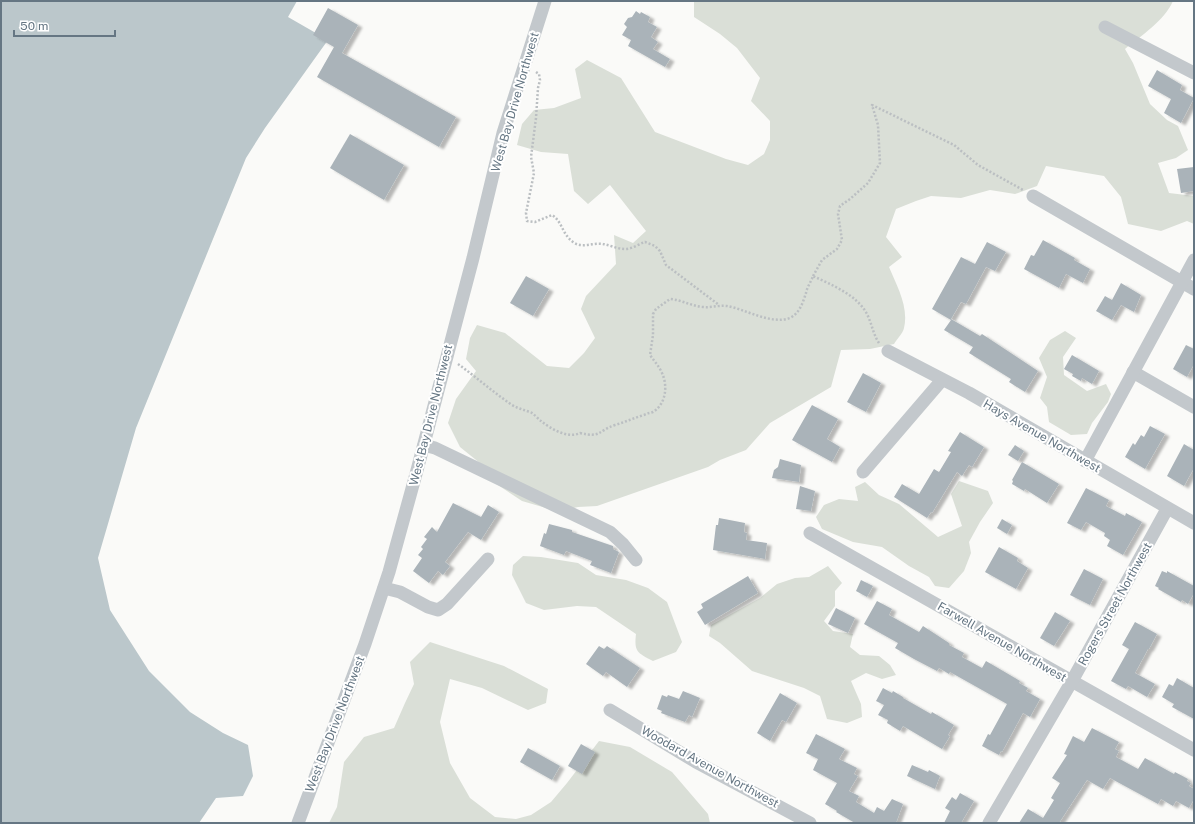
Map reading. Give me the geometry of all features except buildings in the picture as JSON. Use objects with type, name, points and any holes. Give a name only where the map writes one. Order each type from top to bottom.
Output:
[{"type":"street","name":"West Bay Drive Northwest","points":[[298,823],[365,644],[384,588],[424,445],[473,258],[503,133],[545,1]]},
{"type":"street","points":[[1104,27],[1194,73]]},
{"type":"street","points":[[1033,196],[1194,289]]},
{"type":"street","points":[[1085,461],[1194,260]]},
{"type":"street","name":"Hays Avenue Northwest","points":[[888,351],[969,393],[1167,509],[1194,523]]},
{"type":"street","points":[[1133,372],[1194,407]]},
{"type":"street","points":[[863,472],[942,380]]},
{"type":"street","points":[[424,445],[434,448],[610,532],[623,544],[636,560]]},
{"type":"street","name":"Rogers Street Northwest","points":[[989,823],[1072,681],[1167,509]]},
{"type":"street","name":"Farwell Avenue Northwest","points":[[810,533],[1194,750]]},
{"type":"street","points":[[384,588],[400,592],[428,607],[438,610],[447,604],[488,559]]},
{"type":"street","name":"Woodard Avenue Northwest","points":[[610,710],[696,762],[810,823]]},
{"type":"path","points":[[534,70],[539,74],[540,80],[531,157],[534,173],[526,213],[527,221],[535,222],[552,215],[557,218],[562,231],[567,237],[580,245],[604,244],[615,248],[624,249],[631,248],[645,242],[650,243],[660,250],[662,258],[666,264],[719,305],[739,309],[766,318],[790,318],[797,312],[804,304],[806,292],[822,260],[837,249],[842,240],[838,214],[840,206],[868,183],[880,163],[878,125],[872,105],[954,145],[978,165],[1033,196]]},
{"type":"path","points":[[813,276],[844,291],[864,309],[875,337],[888,351]]},
{"type":"path","points":[[456,362],[512,405],[532,413],[542,422],[554,429],[576,435],[580,433],[598,435],[613,426],[652,412],[660,407],[666,394],[663,375],[650,355],[653,335],[653,314],[656,309],[670,299],[679,300],[689,305],[702,307],[711,308],[719,305]]},
{"type":"shaded area","points":[[1,1],[297,1],[288,17],[328,40],[265,128],[246,158],[136,428],[98,558],[110,610],[149,671],[190,712],[223,733],[248,745],[253,776],[243,796],[216,798],[199,823],[1,823]]},
{"type":"shaded area","points":[[694,1],[1173,1],[1158,21],[1125,49],[1133,63],[1150,104],[1167,120],[1178,126],[1188,150],[1176,158],[1158,163],[1169,193],[1194,196],[1194,224],[1187,221],[1161,231],[1128,224],[1121,197],[1104,176],[1046,166],[1037,186],[1015,194],[990,190],[961,198],[931,196],[896,209],[886,237],[902,257],[889,267],[904,304],[905,320],[903,330],[894,344],[870,349],[841,350],[831,387],[770,423],[746,450],[720,460],[708,467],[597,506],[578,507],[560,511],[522,501],[492,481],[486,468],[460,447],[448,423],[456,399],[476,371],[466,359],[470,338],[477,325],[505,333],[547,366],[569,368],[584,353],[595,338],[581,309],[586,296],[616,264],[614,235],[633,243],[646,231],[610,185],[588,204],[574,191],[568,154],[541,152],[517,145],[522,124],[534,110],[554,108],[581,98],[575,69],[587,60],[621,78],[655,132],[726,159],[748,165],[764,154],[770,140],[770,121],[751,101],[760,78],[737,48],[720,34],[694,17]]},
{"type":"shaded area","points":[[1065,331],[1076,338],[1063,357],[1064,375],[1087,391],[1106,384],[1111,394],[1108,402],[1092,423],[1087,434],[1071,435],[1049,422],[1047,407],[1040,398],[1047,377],[1039,358],[1050,340]]},
{"type":"shaded area","points":[[959,481],[988,491],[993,503],[969,542],[971,553],[964,571],[949,588],[935,586],[929,577],[909,566],[882,547],[853,542],[822,529],[816,517],[824,505],[839,499],[858,501],[855,487],[865,482],[879,495],[899,504],[938,537],[962,526],[951,494]]},
{"type":"shaded area","points":[[523,556],[541,557],[578,563],[596,575],[626,580],[648,588],[667,602],[682,642],[676,652],[653,661],[643,656],[636,648],[636,634],[596,607],[577,606],[544,610],[526,603],[512,575],[513,565]]},
{"type":"shaded area","points":[[828,566],[842,583],[835,591],[835,606],[824,621],[833,631],[853,634],[850,647],[860,655],[879,656],[890,665],[896,675],[882,679],[866,673],[851,681],[861,704],[862,717],[847,723],[827,719],[820,696],[804,688],[752,671],[720,643],[709,636],[711,625],[760,598],[777,584],[795,578],[809,577]]},
{"type":"shaded area","points":[[430,642],[504,666],[548,689],[546,703],[528,710],[482,688],[450,679],[440,722],[450,763],[470,798],[495,817],[516,819],[531,815],[551,802],[599,741],[630,747],[672,772],[708,814],[710,823],[329,823],[337,807],[344,762],[364,737],[394,728],[414,684],[410,662]]}]
